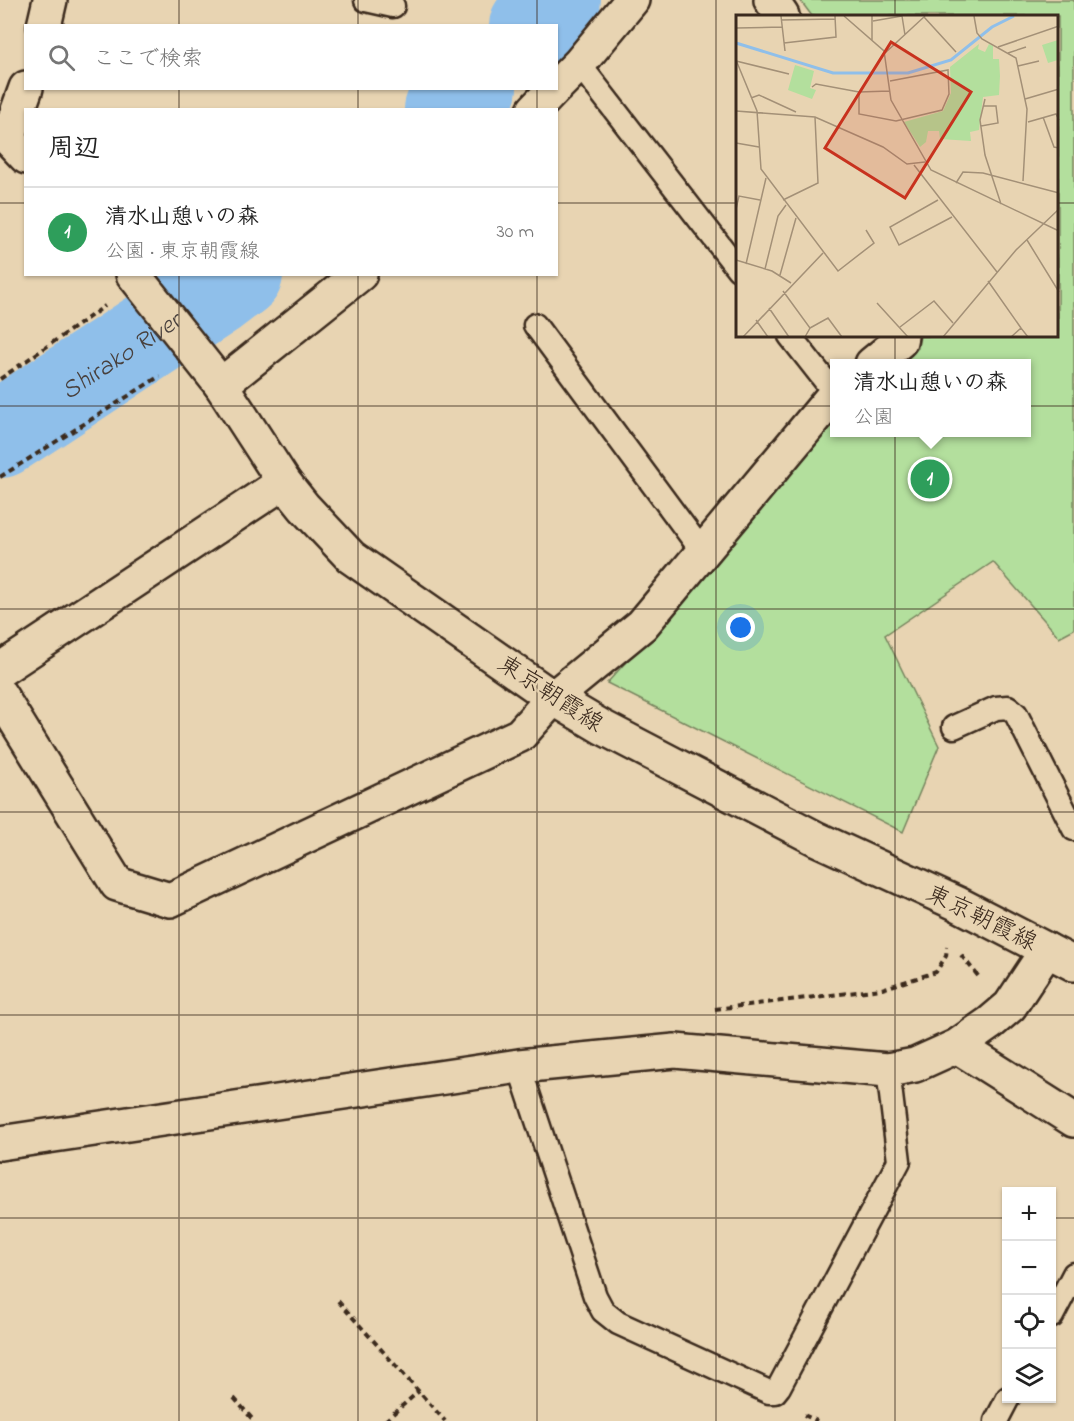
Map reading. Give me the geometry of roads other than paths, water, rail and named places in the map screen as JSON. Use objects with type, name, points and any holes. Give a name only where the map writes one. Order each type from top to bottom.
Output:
[{"type":"street","points":[[44,24],[50,0]]},
{"type":"street","points":[[558,86],[632,0]]},
{"type":"street","points":[[771,0],[781,15]]},
{"type":"street","points":[[11,143],[25,90]]},
{"type":"street","points":[[536,108],[554,90]]},
{"type":"street","points":[[221,385],[357,276]]},
{"type":"street","name":"東京朝霞線","points":[[136,278],[221,385],[284,482],[351,557],[552,698],[602,727],[817,839],[956,903],[1060,957]]},
{"type":"street","points":[[877,359],[900,338]]},
{"type":"street","points":[[0,695],[117,884],[170,900],[520,735],[552,698],[642,625],[830,399]]},
{"type":"street","points":[[0,670],[284,482]]},
{"type":"street","points":[[0,1143],[519,1066],[675,1051],[888,1070],[915,1065],[957,1046],[1010,1006],[1060,957]]},
{"type":"street","points":[[957,1046],[1074,1120]]},
{"type":"lane","points":[[366,0],[393,6]]},
{"type":"lane","points":[[579,64],[736,266]]},
{"type":"lane","points":[[535,325],[702,551]]},
{"type":"lane","points":[[792,338],[830,389]]},
{"type":"lane","points":[[954,727],[996,708],[1008,706],[1016,714],[1074,829]]},
{"type":"lane","points":[[519,1066],[595,1296],[603,1311],[618,1323],[769,1392],[775,1392],[779,1388],[900,1161],[888,1070]]},
{"type":"lane","points":[[1056,1308],[1074,1274]]},
{"type":"lane","points":[[996,1421],[1005,1403]]},
{"type":"waterway","name":"Shirako River","points":[[535,24],[557,0]]},
{"type":"waterway","name":"Shirako River","points":[[450,108],[471,90]]},
{"type":"waterway","name":"Shirako River","points":[[0,434],[236,276]]},
{"type":"place","name":"清水山憩いの森","points":[[930,479]]}]
